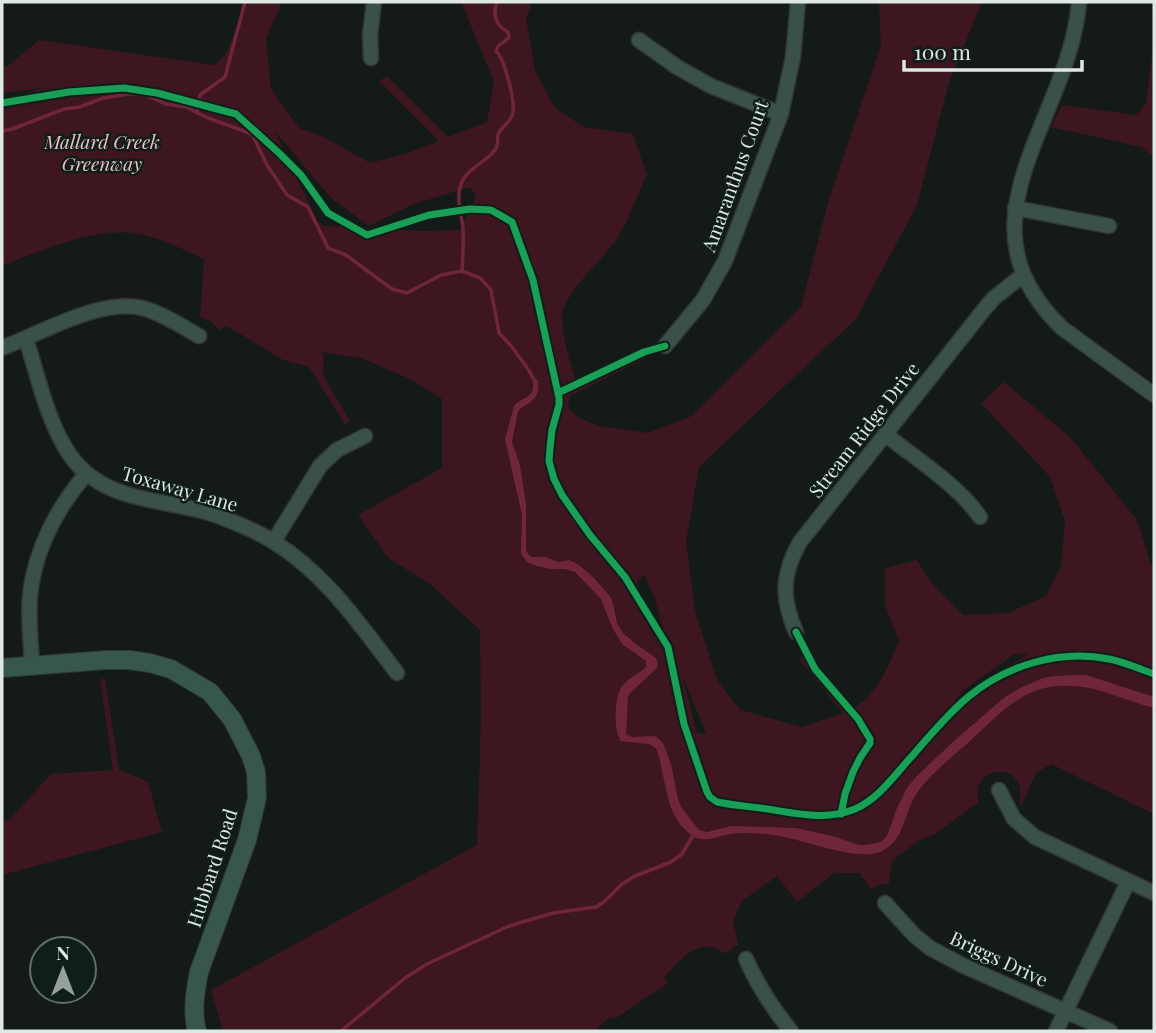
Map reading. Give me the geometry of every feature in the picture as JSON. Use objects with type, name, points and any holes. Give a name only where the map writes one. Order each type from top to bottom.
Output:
[{"type":"main road","name":"Hubbard Road","points":[[2,668],[129,660],[150,663],[171,669],[210,692],[232,719],[251,756],[256,772],[257,797],[247,841],[199,972],[195,991],[197,1031]]},
{"type":"street","points":[[371,58],[370,36],[374,2]]},
{"type":"street","name":"Amaranthus Court","points":[[665,346],[703,300],[725,261],[780,114],[793,57],[798,2]]},
{"type":"street","points":[[1079,2],[1070,54],[1023,174],[1015,208],[1016,248],[1023,275],[1036,300],[1062,328],[1154,395]]},
{"type":"street","points":[[639,40],[677,67],[711,86],[780,114]]},
{"type":"street","points":[[1015,208],[1109,226]]},
{"type":"street","name":"Stream Ridge Drive","points":[[796,632],[786,594],[787,572],[800,542],[986,307],[1023,275]]},
{"type":"street","points":[[2,348],[102,309],[129,307],[146,309],[200,336]]},
{"type":"street","name":"Toxaway Lane","points":[[26,339],[54,426],[66,450],[86,474],[128,496],[207,513],[274,541],[303,563],[338,596],[397,673]]},
{"type":"street","points":[[885,434],[953,488],[980,517]]},
{"type":"street","points":[[274,541],[320,466],[337,450],[365,436]]},
{"type":"street","points":[[33,666],[30,596],[38,555],[57,514],[86,474]]},
{"type":"street","points":[[999,790],[1014,819],[1035,837],[1154,893]]},
{"type":"street","points":[[1056,1031],[1128,882]]},
{"type":"street","name":"Briggs Drive","points":[[885,903],[914,935],[930,948],[964,966],[1110,1031]]},
{"type":"street","points":[[746,959],[759,986],[791,1031]]},
{"type":"green space","name":"Mallard Creek Greenway","points":[[247,2],[282,2],[266,39],[271,89],[299,128],[324,137],[370,163],[439,141],[379,81],[387,76],[448,137],[487,122],[494,82],[462,4],[532,2],[526,20],[535,70],[555,108],[584,127],[633,134],[647,175],[617,239],[575,289],[562,314],[566,344],[576,381],[572,385],[641,353],[644,359],[570,396],[568,408],[578,417],[599,426],[648,433],[692,416],[801,307],[829,199],[881,46],[879,2],[982,2],[949,82],[917,205],[856,319],[699,467],[686,542],[695,611],[717,680],[740,710],[802,727],[843,713],[799,659],[809,656],[852,709],[869,696],[886,670],[899,641],[885,605],[885,568],[917,560],[930,581],[963,615],[1008,613],[1046,596],[1061,566],[1065,521],[1050,477],[981,403],[1004,382],[1070,437],[1137,520],[1151,565],[1154,565],[1154,814],[1051,764],[1036,773],[1020,808],[1020,787],[1014,778],[1008,773],[992,773],[980,783],[979,802],[892,861],[889,884],[879,885],[871,890],[860,873],[834,873],[797,902],[777,876],[742,901],[733,921],[738,944],[725,954],[708,946],[693,950],[664,978],[668,983],[618,1017],[602,1023],[597,1031],[223,1031],[211,990],[477,845],[481,717],[480,630],[430,584],[388,558],[358,515],[442,468],[442,399],[410,379],[361,358],[322,352],[323,375],[350,421],[345,424],[309,367],[283,360],[227,326],[219,330],[212,322],[200,317],[204,260],[155,238],[122,232],[104,233],[52,247],[2,265],[2,100],[42,88],[2,93],[2,67],[9,65],[39,40],[214,65],[226,54]],"holes":[[[274,130],[331,198],[369,226],[414,204],[467,188],[471,188],[476,197],[460,230],[325,226],[318,222]],[[644,574],[655,599],[663,630],[636,584]],[[1029,653],[953,702],[965,689],[1015,654]],[[682,675],[706,733],[697,733]]]},
{"type":"green space","points":[[1152,2],[1154,2],[1154,40]]},
{"type":"green space","points":[[1154,40],[1154,157],[1142,147],[1051,127],[1062,105],[1136,115],[1146,104]]},
{"type":"green space","points":[[100,679],[105,679],[119,769],[148,782],[162,832],[2,875],[2,822],[9,820],[51,774],[113,770]]},
{"type":"shaded area","points":[[538,380],[536,396],[518,411],[512,442],[520,465],[526,505],[526,550],[532,557],[545,557],[558,562],[569,560],[579,565],[610,596],[617,623],[623,633],[656,658],[656,669],[628,696],[626,734],[632,737],[654,736],[663,743],[681,807],[699,830],[707,832],[731,826],[796,828],[859,845],[881,842],[887,836],[907,788],[917,776],[1005,697],[1020,688],[1043,678],[1086,675],[1154,697],[1154,708],[1094,689],[1073,686],[1054,686],[1024,696],[998,715],[939,768],[914,798],[899,835],[889,847],[872,854],[844,852],[757,833],[736,833],[705,839],[695,837],[681,825],[670,805],[656,748],[649,744],[621,741],[618,736],[616,713],[620,690],[646,667],[646,661],[622,644],[601,599],[575,572],[537,566],[527,562],[521,554],[522,515],[505,439],[514,406],[530,394],[533,381]]},
{"type":"waterway","points":[[197,113],[200,95],[225,77],[245,2]]},
{"type":"waterway","points":[[462,271],[463,232],[459,200],[461,184],[467,174],[495,150],[499,132],[513,113],[509,81],[496,51],[509,37],[508,32],[496,19],[497,2]]},
{"type":"waterway","points":[[2,131],[103,98],[143,94],[166,104],[186,107],[252,134],[267,165],[287,195],[308,207],[328,248],[346,255],[392,289],[407,293],[441,275],[462,271],[480,278],[491,290],[499,333],[512,347],[536,383]]},
{"type":"waterway","points":[[341,1031],[405,978],[427,964],[509,926],[553,913],[596,907],[622,884],[671,862],[682,854],[694,834]]},
{"type":"cycle path","points":[[2,103],[69,92],[124,88],[157,93],[236,114],[301,175],[328,213],[367,235],[429,215],[470,209],[491,210],[512,222],[533,280],[559,398],[549,461],[554,479],[590,535],[625,577],[668,647],[684,724],[707,792],[717,802],[807,815],[843,813],[864,805],[879,793],[939,725],[968,697],[1017,668],[1053,658],[1090,656],[1115,660],[1154,674]]},
{"type":"cycle path","points":[[558,393],[644,352],[665,346]]},
{"type":"cycle path","points":[[796,632],[815,669],[858,719],[870,739],[853,772],[841,814]]}]
